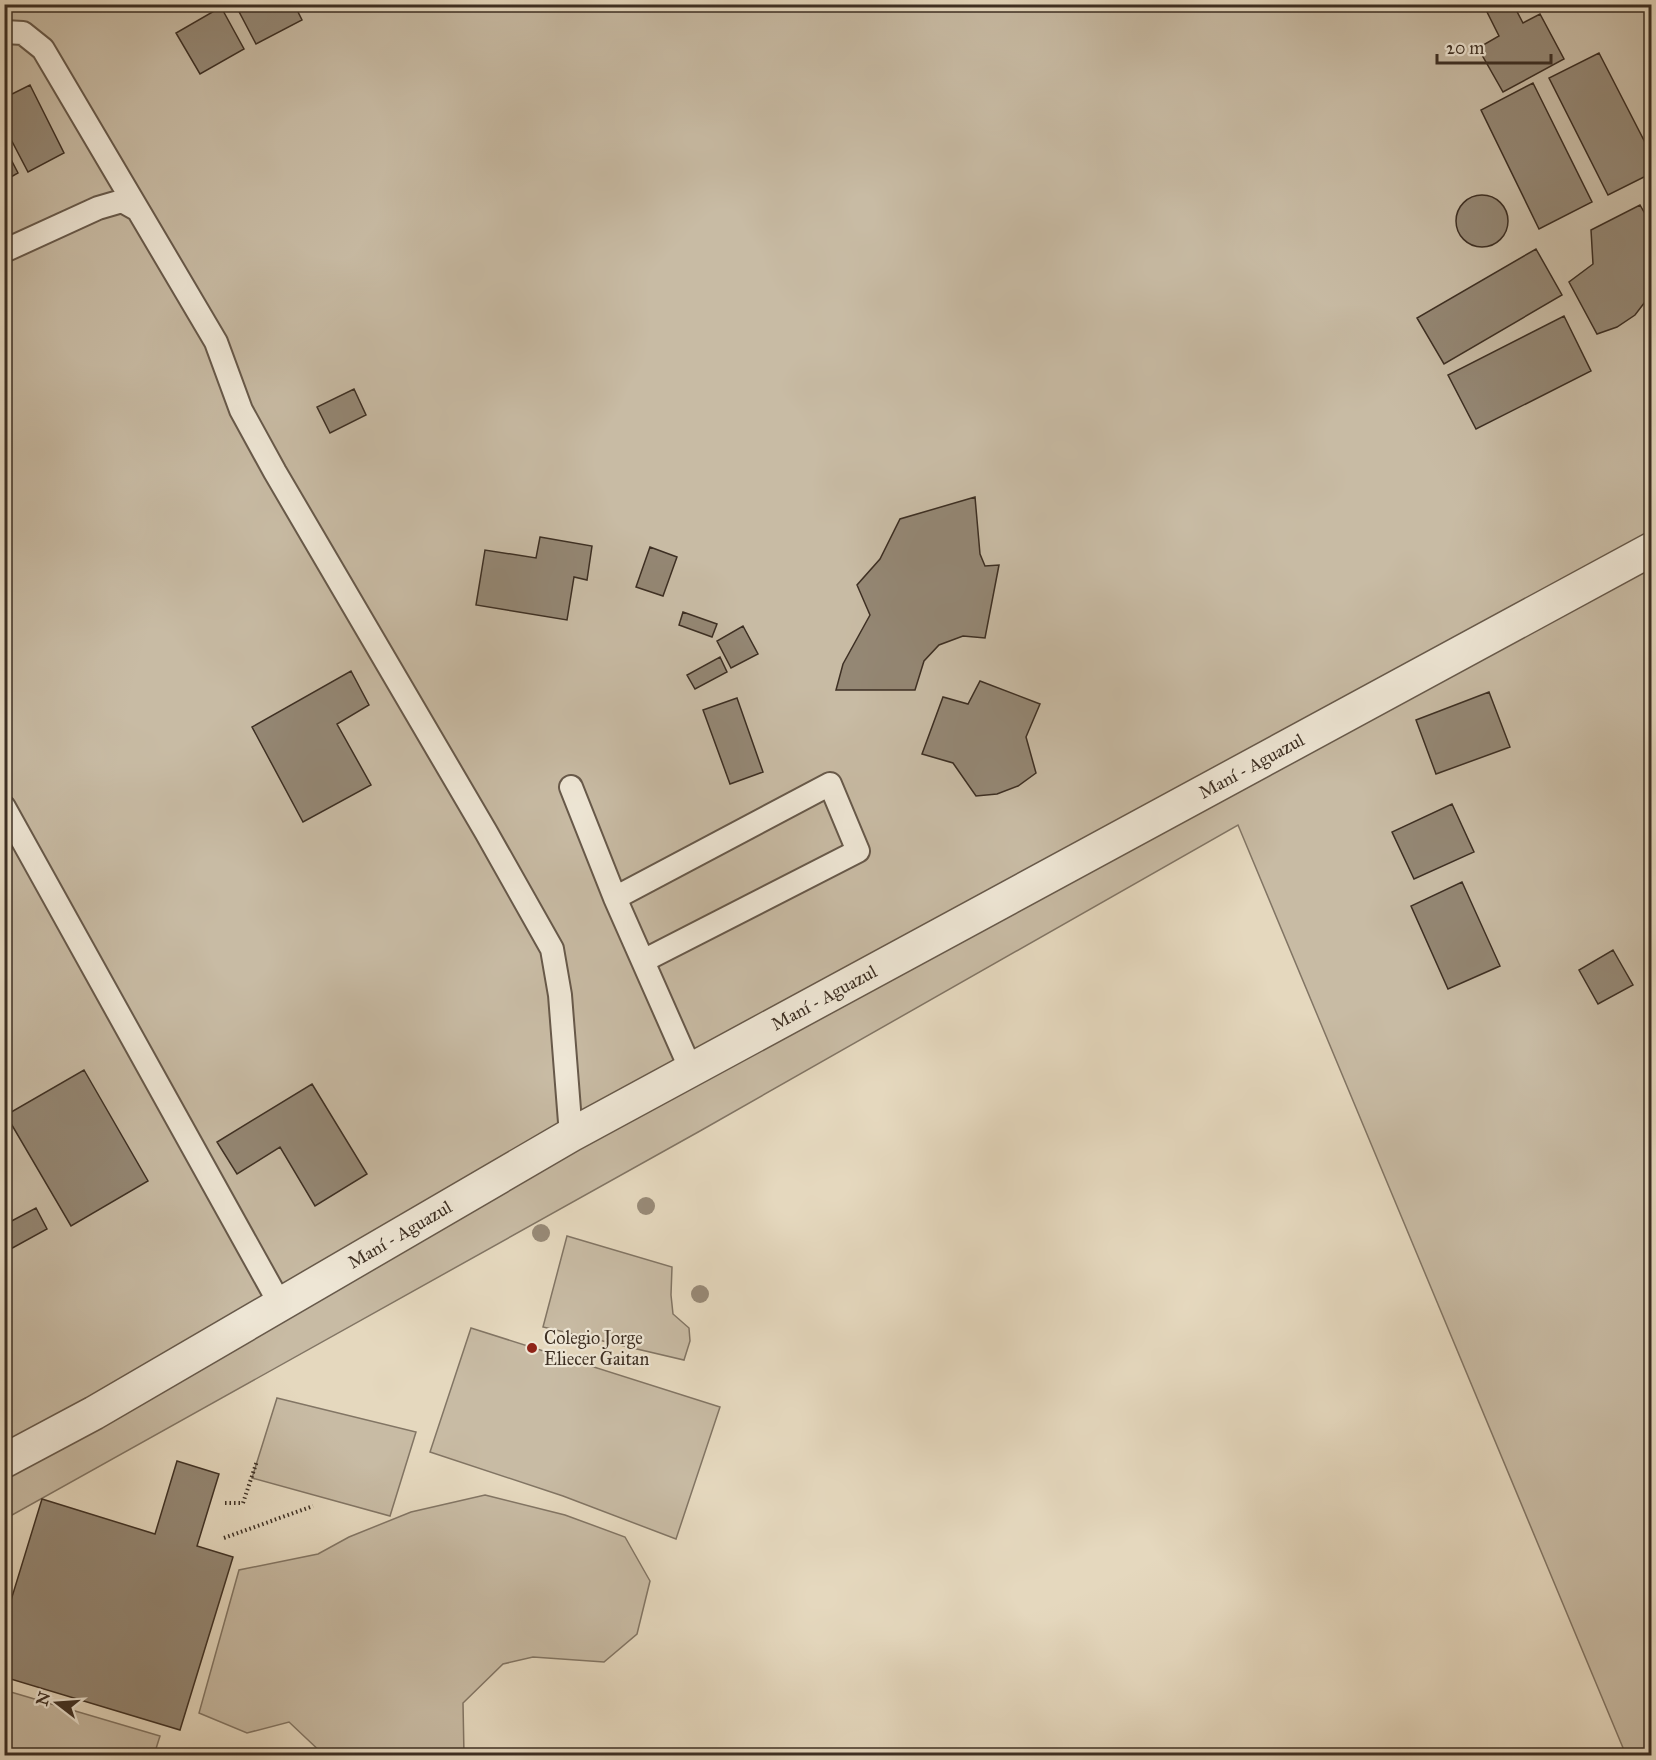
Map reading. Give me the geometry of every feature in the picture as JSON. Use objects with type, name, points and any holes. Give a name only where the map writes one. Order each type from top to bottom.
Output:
[{"type":"street","name":"Maní - Aguazul","points":[[4,1461],[94,1413],[571,1135],[1652,549]]},
{"type":"lane","points":[[4,32],[23,33],[43,49],[216,342],[242,410],[275,472],[552,949],[560,995],[571,1135]]},
{"type":"lane","points":[[4,251],[98,208],[122,201],[138,210]]},
{"type":"lane","points":[[615,898],[830,784],[858,851],[643,961]]},
{"type":"lane","points":[[571,787],[615,898],[691,1070]]},
{"type":"lane","points":[[4,807],[280,1304]]},
{"type":"path","points":[[225,1503],[243,1503],[257,1461]]},
{"type":"path","points":[[224,1538],[313,1506]]},
{"type":"shaded area","points":[[5,5],[1651,5],[1651,1755],[1626,1755],[1238,825],[700,1131],[5,1519]]},
{"type":"shaded area","points":[[567,1236],[672,1267],[673,1314],[689,1328],[690,1341],[684,1360],[543,1327]]},
{"type":"shaded area","points":[[471,1328],[720,1407],[676,1539],[563,1496],[430,1452]]},
{"type":"shaded area","points":[[277,1398],[416,1432],[390,1516],[252,1478]]},
{"type":"shaded area","points":[[485,1495],[565,1515],[625,1537],[650,1581],[637,1634],[604,1662],[533,1657],[503,1664],[463,1703],[464,1755],[324,1755],[289,1722],[247,1733],[199,1713],[239,1570],[318,1554],[349,1537],[411,1512]]},
{"type":"shaded area","points":[[4,1690],[160,1736],[154,1755],[5,1755]]},
{"type":"building","points":[[235,4],[294,4],[302,20],[256,44]]},
{"type":"building","points":[[1483,4],[1513,4],[1523,23],[1540,14],[1564,59],[1503,92],[1478,48],[1499,36]]},
{"type":"building","points":[[221,7],[244,49],[200,74],[176,33]]},
{"type":"building","points":[[1599,53],[1652,156],[1652,173],[1608,195],[1549,78]]},
{"type":"building","points":[[1533,83],[1592,202],[1539,229],[1481,110]]},
{"type":"building","points":[[30,85],[64,153],[28,172],[4,126],[4,98]]},
{"type":"building","points":[[4,146],[18,173],[4,181]]},
{"type":"building","points":[[1482,195],[1492,197],[1500,203],[1506,211],[1508,221],[1506,231],[1500,239],[1492,245],[1482,247],[1472,245],[1464,239],[1458,231],[1456,221],[1458,211],[1464,203],[1472,197]]},
{"type":"building","points":[[1640,205],[1652,226],[1652,291],[1635,315],[1617,327],[1597,334],[1569,282],[1593,264],[1591,230]]},
{"type":"building","points":[[1536,249],[1562,295],[1444,364],[1417,318]]},
{"type":"building","points":[[1564,316],[1591,371],[1476,429],[1448,375]]},
{"type":"building","points":[[354,389],[366,415],[330,433],[317,407]]},
{"type":"building","points":[[975,497],[980,554],[985,566],[999,565],[985,638],[963,636],[939,645],[924,661],[915,690],[836,690],[843,664],[870,615],[857,585],[880,559],[900,519]]},
{"type":"building","points":[[540,537],[592,546],[587,580],[574,577],[567,620],[476,605],[485,550],[536,558]]},
{"type":"building","points":[[650,547],[677,557],[663,596],[636,587]]},
{"type":"building","points":[[683,612],[717,624],[712,637],[679,625]]},
{"type":"building","points":[[743,626],[758,654],[731,668],[717,641]]},
{"type":"building","points":[[720,657],[727,672],[695,689],[687,675]]},
{"type":"building","points":[[351,671],[369,705],[337,724],[371,785],[303,822],[252,727]]},
{"type":"building","points":[[980,681],[1040,704],[1026,737],[1036,773],[1018,786],[997,794],[976,796],[953,763],[922,754],[943,697],[968,704]]},
{"type":"building","points":[[1489,692],[1510,747],[1436,774],[1416,720]]},
{"type":"building","points":[[737,698],[763,772],[730,784],[703,710]]},
{"type":"building","points":[[1452,804],[1474,852],[1414,879],[1392,832]]},
{"type":"building","points":[[1462,882],[1500,966],[1448,989],[1411,906]]},
{"type":"building","points":[[1613,950],[1633,985],[1598,1004],[1579,970]]},
{"type":"building","points":[[84,1070],[148,1181],[71,1226],[6,1115]]},
{"type":"building","points":[[312,1084],[367,1174],[315,1206],[280,1147],[237,1174],[217,1142]]},
{"type":"building","points":[[36,1208],[47,1229],[7,1251],[4,1247],[4,1225]]},
{"type":"building","points":[[177,1461],[219,1474],[197,1546],[233,1557],[180,1730],[4,1677],[4,1623],[42,1499],[155,1534]]},
{"type":"place","name":"Colegio Jorge Eliecer Gaitan","points":[[532,1348]]}]
